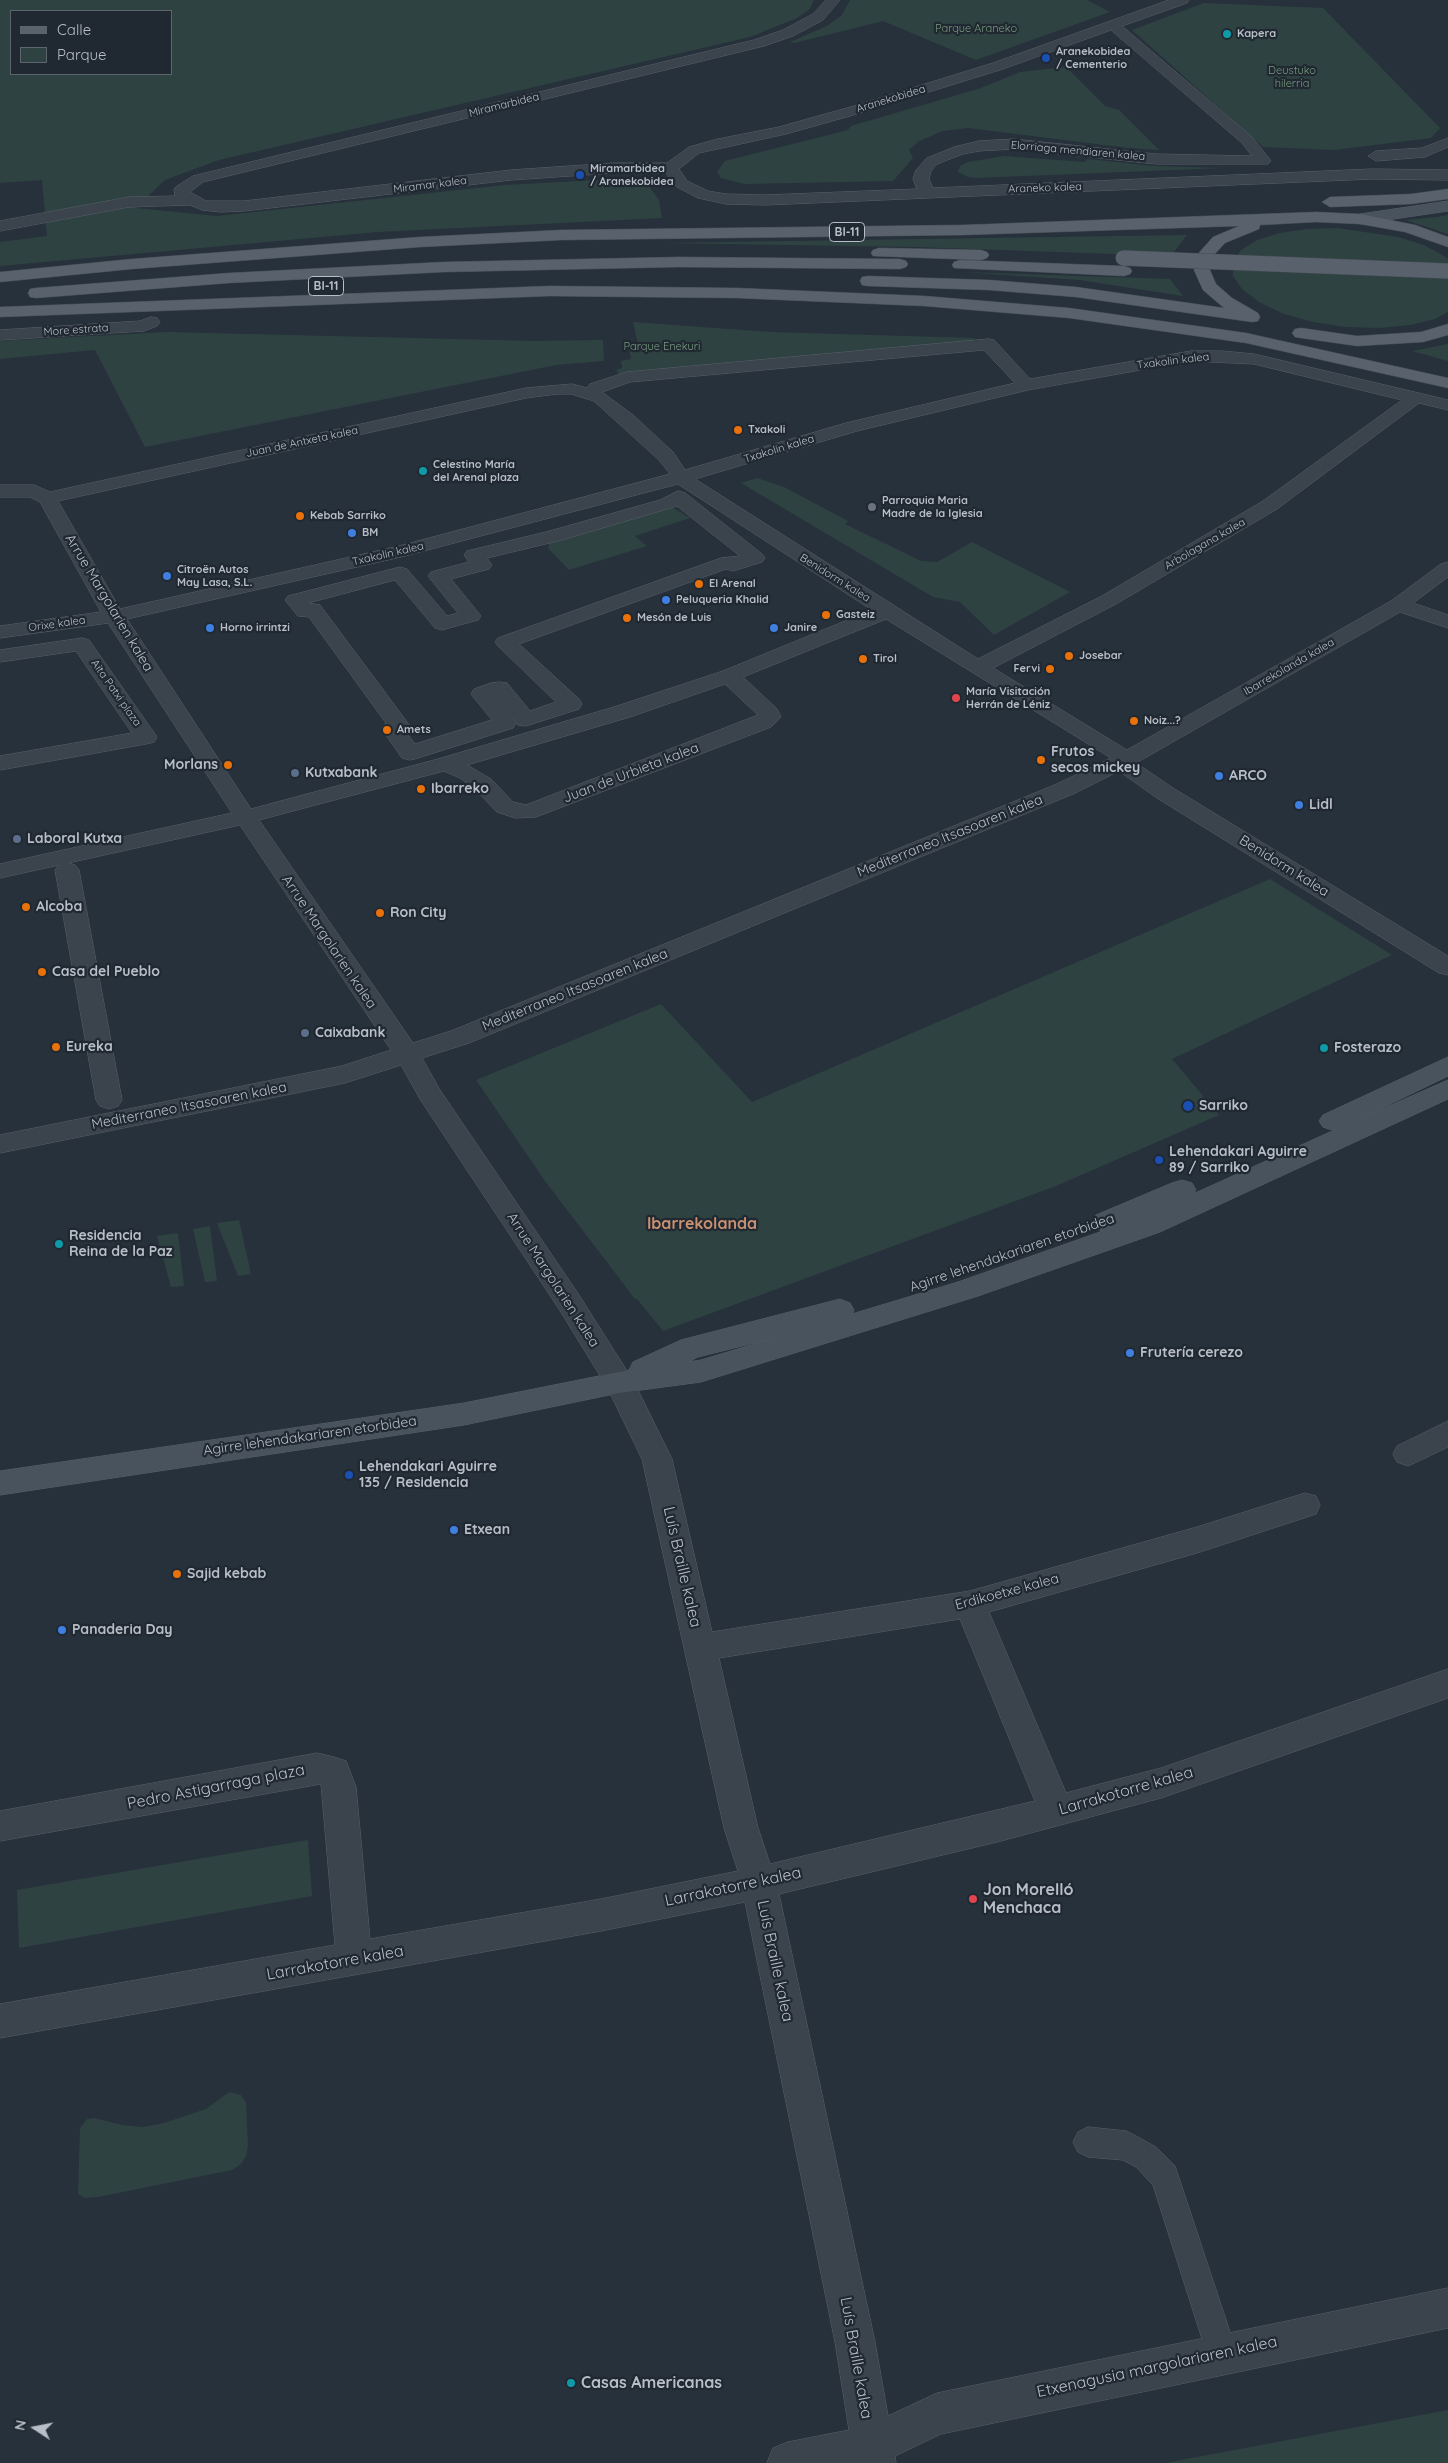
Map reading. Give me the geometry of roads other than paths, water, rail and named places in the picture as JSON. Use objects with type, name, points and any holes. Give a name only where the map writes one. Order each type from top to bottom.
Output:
[{"type":"main road","points":[[1268,323],[1226,302],[1209,286],[1202,270],[1206,255],[1219,240],[1270,210],[1411,199],[1448,194]]},
{"type":"main road","points":[[1360,219],[1448,206]]},
{"type":"main road","points":[[1270,210],[1316,217],[1360,219],[1409,228],[1448,242]]},
{"type":"main road","name":"BI-11","points":[[0,277],[132,264],[420,242],[561,235],[963,230],[1270,210]]},
{"type":"main road","points":[[0,287],[426,256],[769,251],[1124,265],[1448,284]]},
{"type":"main road","points":[[12,295],[350,270],[660,262],[1124,265],[1448,271]]},
{"type":"main road","name":"BI-11","points":[[0,307],[373,283],[568,278],[816,280]]},
{"type":"main road","points":[[855,281],[989,285],[1076,292],[1268,323],[1319,337],[1357,341],[1423,337],[1448,329]]},
{"type":"main road","points":[[0,312],[550,291],[737,293],[914,301],[1069,313],[1246,338],[1448,382]]},
{"type":"main road","points":[[1357,341],[1448,370]]},
{"type":"main road","name":"Agirre lehendakariaren etorbidea","points":[[619,1382],[691,1348],[846,1308],[1096,1227],[1257,1157],[1448,1066]]},
{"type":"main road","name":"Agirre lehendakariaren etorbidea","points":[[0,1483],[464,1414],[619,1382],[701,1371],[1004,1276],[1150,1225],[1448,1089]]},
{"type":"street","name":"Miramarbidea","points":[[188,193],[198,179],[759,43],[788,33],[818,17],[832,0]]},
{"type":"street","points":[[1182,0],[1113,25],[1247,140],[1263,161]]},
{"type":"street","name":"Aranekobidea","points":[[671,168],[694,150],[718,143],[781,131],[859,108],[998,66],[1113,25]]},
{"type":"street","points":[[1361,156],[1425,152],[1448,142]]},
{"type":"street","name":"Elorriaga mendiaren kalea","points":[[927,193],[921,179],[924,170],[932,161],[959,150],[979,146],[1013,144],[1165,159],[1283,160]]},
{"type":"street","name":"Miramar kalea","points":[[188,193],[220,207],[244,206],[511,175],[614,168],[671,168]]},
{"type":"street","name":"Araneko kalea","points":[[671,168],[682,184],[704,195],[726,199],[765,200],[1362,174],[1448,175]]},
{"type":"street","points":[[0,226],[129,202],[157,200],[188,193]]},
{"type":"street","name":"More estrata","points":[[0,335],[144,326],[151,322]]},
{"type":"street","points":[[596,388],[627,377],[871,353],[988,344],[1022,380]]},
{"type":"street","name":"Txakolin kalea","points":[[114,616],[401,551],[681,476],[852,426],[1028,385],[1192,356],[1254,359],[1448,405]]},
{"type":"street","name":"Benidorm kalea","points":[[557,388],[572,389],[600,397],[666,456],[681,476],[709,498],[1124,761],[1165,792],[1448,967]]},
{"type":"street","name":"Juan de Antxeta kalea","points":[[0,503],[38,498],[557,388]]},
{"type":"street","name":"Arbolagana kalea","points":[[978,667],[1109,600],[1270,505],[1405,407],[1416,396]]},
{"type":"street","points":[[0,491],[34,491],[38,498]]},
{"type":"street","points":[[678,497],[755,558],[733,565],[728,562],[505,642],[571,704],[526,720],[499,688],[482,694],[505,723],[410,753],[392,728],[399,726],[313,610],[305,612],[294,600],[400,573],[442,624],[471,616],[438,576],[482,565],[474,555],[551,537],[667,504],[678,497]]},
{"type":"street","name":"Arrue Margolarien kalea","points":[[38,498],[246,817],[380,1017],[408,1055],[429,1093],[569,1302],[619,1382]]},
{"type":"street","name":"Ibarrekolanda kalea","points":[[1124,761],[1398,605],[1448,568]]},
{"type":"street","points":[[1398,605],[1448,622]]},
{"type":"street","points":[[0,871],[246,817],[446,764],[622,712],[730,675],[887,611]]},
{"type":"street","name":"Orixe kalea","points":[[0,632],[114,616]]},
{"type":"street","name":"Aita Patxi plaza","points":[[0,656],[82,644],[146,737],[0,763]]},
{"type":"street","name":"Juan de Urbieta kalea","points":[[446,764],[475,778],[505,807],[515,811],[528,812],[763,722],[770,717],[766,709],[734,681],[730,675]]},
{"type":"street","name":"Mediterraneo Itsasoaren kalea","points":[[0,1144],[346,1074],[408,1055],[460,1037],[1040,800],[1124,761]]},
{"type":"street","points":[[67,870],[109,1100]]},
{"type":"street","name":"Luís Braille kalea","points":[[619,1382],[657,1459],[741,1828],[759,1883],[855,2342],[873,2454]]},
{"type":"street","points":[[1408,1454],[1448,1433]]},
{"type":"street","name":"Erdikoetxe kalea","points":[[700,1648],[970,1604],[1197,1540],[1305,1505]]},
{"type":"street","points":[[970,1604],[1056,1811]]},
{"type":"street","name":"Larrakotorre kalea","points":[[0,2021],[601,1915],[759,1883],[1056,1811],[1162,1783],[1421,1694],[1448,1682]]},
{"type":"street","name":"Pedro Astigarraga plaza","points":[[0,1826],[317,1768],[334,1772],[339,1787],[354,1959]]},
{"type":"street","name":"Etxenagusia margolariaren kalea","points":[[788,2463],[873,2454],[937,2414],[1221,2353],[1448,2308]]},
{"type":"lane","points":[[1088,2142],[1126,2146],[1146,2157],[1165,2176],[1221,2353]]},
{"type":"place","name":"Kapera","points":[[1227,34]]},
{"type":"place","name":"Aranekobidea / Cementerio","points":[[1046,58]]},
{"type":"place","name":"Miramarbidea / Aranekobidea","points":[[580,175]]},
{"type":"place","name":"Txakoli","points":[[738,430]]},
{"type":"place","name":"Celestino María del Arenal plaza","points":[[423,471]]},
{"type":"place","name":"Parroquia Maria Madre de la Iglesia","points":[[872,507]]},
{"type":"place","name":"Kebab Sarriko","points":[[300,516]]},
{"type":"place","name":"BM","points":[[352,533]]},
{"type":"place","name":"Citroën Autos May Lasa, S.L.","points":[[167,576]]},
{"type":"place","name":"El Arenal","points":[[699,584]]},
{"type":"place","name":"Peluqueria Khalid","points":[[666,600]]},
{"type":"place","name":"Gasteiz","points":[[826,615]]},
{"type":"place","name":"Mesón de Luis","points":[[627,618]]},
{"type":"place","name":"Horno irrintzi","points":[[210,628]]},
{"type":"place","name":"Janire","points":[[774,628]]},
{"type":"place","name":"Josebar","points":[[1069,656]]},
{"type":"place","name":"Tirol","points":[[863,659]]},
{"type":"place","name":"Fervi","points":[[1050,669]]},
{"type":"place","name":"María Visitación Herrán de Léniz","points":[[956,698]]},
{"type":"place","name":"Noiz...?","points":[[1134,721]]},
{"type":"place","name":"Amets","points":[[387,730]]},
{"type":"place","name":"Frutos secos mickey","points":[[1041,760]]},
{"type":"place","name":"Morlans","points":[[228,765]]},
{"type":"place","name":"Kutxabank","points":[[295,773]]},
{"type":"place","name":"ARCO","points":[[1219,776]]},
{"type":"place","name":"Ibarreko","points":[[421,789]]},
{"type":"place","name":"Lidl","points":[[1299,805]]},
{"type":"place","name":"Laboral Kutxa","points":[[17,839]]},
{"type":"place","name":"Alcoba","points":[[26,907]]},
{"type":"place","name":"Ron City","points":[[380,913]]},
{"type":"place","name":"Casa del Pueblo","points":[[42,972]]},
{"type":"place","name":"Caixabank","points":[[305,1033]]},
{"type":"place","name":"Eureka","points":[[56,1047]]},
{"type":"place","name":"Fosterazo","points":[[1324,1048]]},
{"type":"place","name":"Sarriko","points":[[1188,1106]]},
{"type":"place","name":"Lehendakari Aguirre 89 / Sarriko","points":[[1159,1160]]},
{"type":"place","name":"Residencia Reina de la Paz","points":[[59,1244]]},
{"type":"place","name":"Frutería cerezo","points":[[1130,1353]]},
{"type":"place","name":"Lehendakari Aguirre 135 / Residencia","points":[[349,1475]]},
{"type":"place","name":"Etxean","points":[[454,1530]]},
{"type":"place","name":"Sajid kebab","points":[[177,1574]]},
{"type":"place","name":"Panaderia Day","points":[[62,1630]]},
{"type":"place","name":"Jon Morelló Menchaca","points":[[973,1899]]},
{"type":"place","name":"Casas Americanas","points":[[571,2383]]},
{"type":"district","name":"Ibarrekolanda","points":[[702,1224]]},
{"type":"park label","name":"Parque Araneko","points":[[976,29]]},
{"type":"park label","name":"Deustuko hilerria","points":[[1292,77]]},
{"type":"park label","name":"Parque Enekuri","points":[[662,347]]}]
